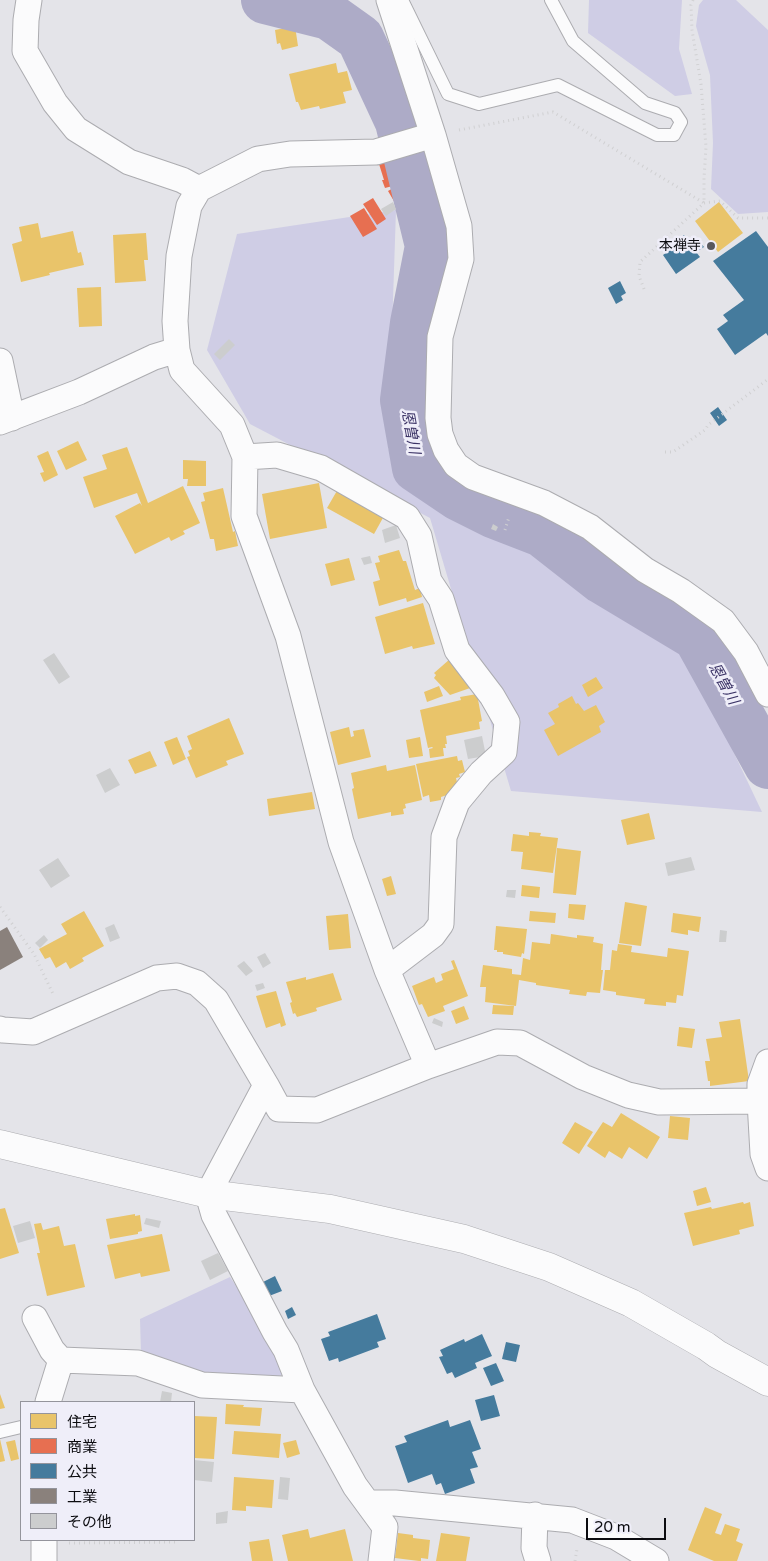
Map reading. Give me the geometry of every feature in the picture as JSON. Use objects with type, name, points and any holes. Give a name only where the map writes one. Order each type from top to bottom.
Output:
[{"type":"street","points":[[29,0],[25,51],[55,103],[76,129],[129,162],[182,180],[199,189]]},
{"type":"street","points":[[397,4],[426,137],[459,226],[461,259],[440,338],[438,418],[440,434],[446,450],[456,465],[473,477],[544,503],[590,527],[645,570],[723,621],[746,652],[768,694]]},
{"type":"street","points":[[426,137],[376,152],[290,154],[258,159],[199,189],[189,206],[179,256],[175,321],[177,350],[182,370],[232,425],[245,456],[244,516],[264,576],[288,636],[341,842],[387,970],[428,1066]]},
{"type":"street","points":[[0,361],[6,420],[79,392],[154,357],[177,350]]},
{"type":"street","points":[[245,456],[277,455],[321,468],[407,517],[419,536],[429,581],[441,599],[457,650],[492,696],[507,722],[504,752],[481,773],[458,802],[444,837],[440,924],[433,936],[387,970]]},
{"type":"street","points":[[0,1029],[33,1032],[157,978],[178,976],[197,983],[216,1000],[279,1109],[317,1110],[428,1066],[497,1042],[520,1043],[583,1076],[628,1095],[659,1102],[760,1101]]},
{"type":"street","points":[[768,1062],[760,1084],[763,1154],[768,1168]]},
{"type":"street","points":[[266,1085],[208,1194],[214,1215],[274,1332],[286,1350],[302,1390],[355,1486],[369,1502],[385,1527],[382,1561]]},
{"type":"street","points":[[0,1144],[208,1194],[330,1209],[464,1239],[550,1267],[631,1303],[768,1382]]},
{"type":"street","points":[[35,1318],[52,1350],[61,1360],[138,1363],[202,1385],[302,1390]]},
{"type":"street","points":[[48,1401],[61,1360]]},
{"type":"street","points":[[369,1502],[535,1515],[572,1520],[616,1536],[656,1561]]},
{"type":"street","points":[[535,1515],[534,1548],[538,1561]]},
{"type":"lane","points":[[397,4],[448,94],[480,104],[558,85],[657,135],[674,135],[681,122],[675,112],[645,103],[573,41],[551,0]]},
{"type":"lane","points":[[0,1432],[20,1427]]},
{"type":"path","points":[[644,288],[639,276],[640,262],[704,202],[706,147],[701,84],[692,30],[691,5],[693,0]]},
{"type":"path","points":[[426,137],[553,112],[704,202],[720,201],[738,218],[768,218]]},
{"type":"path","points":[[665,452],[673,452],[705,430],[708,425],[767,380]]},
{"type":"path","points":[[0,907],[34,954],[66,1018]]},
{"type":"path","points":[[44,1548],[176,1542]]},
{"type":"shaded area","points":[[589,0],[682,0],[679,49],[692,94],[675,96],[588,33]]},
{"type":"shaded area","points":[[703,0],[736,0],[768,30],[768,212],[738,214],[711,189],[713,143],[710,75],[696,26],[699,5]]},
{"type":"shaded area","points":[[396,210],[388,449],[567,580],[688,656],[762,812],[511,791],[430,518],[250,424],[207,350],[237,234]]},
{"type":"shaded area","points":[[230,1277],[245,1299],[283,1372],[276,1383],[204,1377],[141,1353],[140,1319]]},
{"type":"building: 住宅","points":[[295,26],[298,46],[282,50],[280,43],[277,44],[275,30]]},
{"type":"building: 住宅","points":[[336,63],[338,73],[347,71],[352,90],[343,92],[346,103],[320,109],[319,106],[301,110],[298,102],[296,102],[289,74]]},
{"type":"building: 住宅","points":[[719,202],[743,233],[718,252],[695,221]]},
{"type":"building: 住宅","points":[[38,223],[41,238],[73,231],[78,253],[81,252],[84,265],[21,282],[12,244],[22,241],[19,227]]},
{"type":"building: 住宅","points":[[146,233],[148,260],[144,260],[146,281],[115,283],[113,235]]},
{"type":"building: 住宅","points":[[101,287],[102,326],[79,327],[77,288]]},
{"type":"building: 住宅","points":[[78,441],[87,460],[66,470],[57,451]]},
{"type":"building: 住宅","points":[[127,447],[148,503],[183,486],[200,523],[183,531],[185,534],[171,541],[169,537],[135,554],[115,516],[140,503],[142,506],[137,493],[94,508],[83,477],[107,469],[102,455]]},
{"type":"building: 住宅","points":[[48,451],[58,475],[44,482],[40,473],[44,472],[37,456]]},
{"type":"building: 住宅","points":[[183,460],[206,461],[206,486],[187,486],[188,479],[183,479]]},
{"type":"building: 住宅","points":[[319,483],[327,528],[270,539],[262,494]]},
{"type":"building: 住宅","points":[[223,488],[238,546],[216,551],[214,539],[210,539],[201,502],[205,501],[203,493]]},
{"type":"building: 住宅","points":[[338,489],[384,516],[374,534],[327,508]]},
{"type":"building: 住宅","points":[[399,550],[403,561],[406,561],[415,590],[420,588],[422,597],[407,602],[406,598],[379,606],[373,582],[380,580],[375,563],[380,562],[378,556]]},
{"type":"building: 住宅","points":[[349,558],[355,580],[331,586],[325,564]]},
{"type":"building: 住宅","points":[[423,603],[435,644],[413,649],[412,646],[385,654],[375,617]]},
{"type":"building: 住宅","points":[[450,659],[473,687],[450,695],[434,678],[436,675],[434,673]]},
{"type":"building: 住宅","points":[[596,677],[603,688],[588,697],[582,685]]},
{"type":"building: 住宅","points":[[439,686],[443,696],[427,702],[424,692]]},
{"type":"building: 住宅","points":[[477,694],[482,721],[479,722],[480,729],[446,736],[446,748],[443,748],[444,756],[430,758],[429,749],[433,748],[428,748],[420,710],[461,700],[460,697]]},
{"type":"building: 住宅","points":[[572,696],[576,704],[578,703],[584,711],[596,705],[605,722],[599,726],[601,732],[558,756],[544,730],[555,724],[548,713],[559,707],[558,704]]},
{"type":"building: 住宅","points":[[229,718],[244,754],[226,761],[228,765],[196,778],[187,757],[190,756],[188,751],[192,749],[187,736]]},
{"type":"building: 住宅","points":[[349,727],[351,737],[354,736],[353,731],[364,729],[371,757],[338,765],[330,732]]},
{"type":"building: 住宅","points":[[177,737],[186,759],[173,765],[164,742]]},
{"type":"building: 住宅","points":[[420,737],[423,756],[409,758],[406,740]]},
{"type":"building: 住宅","points":[[150,751],[157,766],[135,774],[128,760]]},
{"type":"building: 住宅","points":[[457,756],[458,761],[462,760],[465,772],[459,774],[460,777],[456,778],[459,791],[441,797],[441,800],[430,802],[429,795],[423,797],[416,764]]},
{"type":"building: 住宅","points":[[386,765],[387,771],[415,765],[422,800],[405,804],[404,814],[391,816],[391,812],[358,819],[351,773]]},
{"type":"building: 住宅","points":[[312,792],[315,809],[269,816],[267,799]]},
{"type":"building: 住宅","points":[[649,813],[655,839],[627,845],[621,820]]},
{"type":"building: 住宅","points":[[529,832],[541,833],[540,836],[558,838],[553,873],[521,869],[523,852],[511,851],[513,834],[529,836]]},
{"type":"building: 住宅","points":[[557,848],[581,851],[576,895],[553,893]]},
{"type":"building: 住宅","points":[[391,876],[396,894],[387,896],[382,879]]},
{"type":"building: 住宅","points":[[522,885],[540,887],[539,898],[521,896]]},
{"type":"building: 住宅","points":[[625,902],[647,906],[641,946],[619,943]]},
{"type":"building: 住宅","points":[[569,904],[586,905],[584,920],[568,918]]},
{"type":"building: 住宅","points":[[84,911],[104,946],[82,958],[84,961],[70,969],[66,962],[56,968],[50,957],[45,959],[39,949],[67,934],[61,924]]},
{"type":"building: 住宅","points":[[530,911],[556,913],[555,923],[529,921]]},
{"type":"building: 住宅","points":[[673,913],[701,917],[699,932],[688,930],[688,935],[671,932]]},
{"type":"building: 住宅","points":[[348,914],[351,948],[329,950],[326,916]]},
{"type":"building: 住宅","points":[[496,926],[527,929],[524,954],[522,953],[521,957],[503,954],[503,952],[494,950]]},
{"type":"building: 住宅","points":[[551,934],[577,938],[577,935],[594,937],[593,942],[603,944],[601,970],[603,970],[600,993],[587,992],[586,996],[569,994],[570,990],[536,985],[536,983],[519,980],[516,1006],[485,1002],[486,987],[480,987],[483,965],[512,969],[512,974],[521,975],[523,958],[530,960],[532,942],[550,944]]},
{"type":"building: 住宅","points":[[618,944],[632,946],[631,952],[667,957],[668,948],[689,951],[683,996],[677,995],[676,1003],[666,1002],[666,1006],[644,1004],[645,999],[616,995],[616,992],[603,990],[605,970],[610,970],[612,950],[617,951]]},
{"type":"building: 住宅","points":[[454,960],[468,996],[443,1006],[445,1011],[428,1017],[422,1004],[419,1005],[412,986],[434,977],[436,983],[443,980],[441,974],[454,969],[451,961]]},
{"type":"building: 住宅","points":[[333,973],[342,1000],[316,1008],[317,1011],[297,1017],[295,1013],[293,1014],[290,1003],[292,1002],[286,982],[306,977],[306,980]]},
{"type":"building: 住宅","points":[[276,991],[286,1025],[281,1027],[280,1023],[266,1028],[256,996]]},
{"type":"building: 住宅","points":[[493,1005],[514,1006],[513,1015],[492,1014]]},
{"type":"building: 住宅","points":[[464,1006],[469,1019],[456,1024],[451,1011]]},
{"type":"building: 住宅","points":[[740,1019],[749,1081],[710,1086],[705,1061],[710,1061],[706,1039],[722,1037],[719,1022]]},
{"type":"building: 住宅","points":[[679,1027],[695,1029],[692,1048],[677,1046]]},
{"type":"building: 住宅","points":[[621,1113],[660,1137],[647,1159],[629,1147],[622,1159],[609,1151],[605,1158],[587,1146],[603,1122],[612,1127]]},
{"type":"building: 住宅","points":[[670,1116],[690,1118],[688,1140],[668,1138]]},
{"type":"building: 住宅","points":[[575,1122],[593,1132],[579,1154],[562,1143]]},
{"type":"building: 住宅","points":[[706,1187],[711,1202],[697,1206],[693,1191]]},
{"type":"building: 住宅","points":[[743,1202],[744,1204],[750,1202],[754,1226],[739,1230],[740,1234],[693,1246],[684,1213]]},
{"type":"building: 住宅","points":[[5,1208],[19,1253],[0,1259],[0,1209]]},
{"type":"building: 住宅","points":[[135,1214],[135,1216],[140,1215],[142,1231],[138,1232],[138,1234],[110,1239],[106,1219]]},
{"type":"building: 住宅","points":[[41,1223],[43,1230],[59,1226],[64,1246],[75,1244],[85,1287],[47,1296],[37,1253],[40,1253],[34,1224]]},
{"type":"building: 住宅","points":[[162,1234],[170,1271],[141,1277],[140,1273],[115,1279],[107,1245]]},
{"type":"building: 住宅","points":[[0,1394],[5,1408],[0,1409]]},
{"type":"building: 住宅","points":[[226,1404],[262,1408],[260,1426],[225,1424]]},
{"type":"building: 住宅","points":[[195,1416],[217,1417],[214,1459],[195,1458]]},
{"type":"building: 住宅","points":[[234,1431],[281,1434],[279,1458],[232,1454]]},
{"type":"building: 住宅","points":[[0,1439],[5,1461],[0,1462]]},
{"type":"building: 住宅","points":[[15,1440],[19,1459],[11,1461],[6,1442]]},
{"type":"building: 住宅","points":[[296,1440],[300,1454],[287,1458],[283,1443]]},
{"type":"building: 住宅","points":[[234,1477],[274,1480],[272,1508],[246,1506],[246,1511],[232,1510]]},
{"type":"building: 住宅","points":[[705,1507],[722,1514],[715,1533],[721,1535],[725,1524],[740,1529],[736,1541],[743,1544],[737,1561],[714,1561],[688,1550]]},
{"type":"building: 住宅","points":[[308,1529],[310,1538],[345,1529],[353,1561],[288,1561],[282,1535]]},
{"type":"building: 住宅","points":[[398,1533],[413,1535],[413,1538],[430,1540],[428,1559],[421,1558],[421,1561],[419,1561],[395,1558]]},
{"type":"building: 住宅","points":[[441,1533],[470,1537],[466,1561],[436,1561]]},
{"type":"building: 住宅","points":[[269,1539],[273,1561],[252,1561],[249,1542]]},
{"type":"building: 商業","points":[[393,159],[400,184],[385,188],[379,164]]},
{"type":"building: 商業","points":[[395,187],[406,204],[398,208],[388,191]]},
{"type":"building: 商業","points":[[373,198],[386,219],[377,225],[363,204]]},
{"type":"building: 商業","points":[[364,208],[377,229],[363,237],[350,216]]},
{"type":"building: 公共","points":[[756,231],[768,247],[768,336],[766,333],[735,355],[717,329],[728,321],[723,315],[744,300],[713,261]]},
{"type":"building: 公共","points":[[684,235],[688,241],[695,236],[704,247],[696,252],[700,257],[676,274],[663,255],[681,242],[679,239]]},
{"type":"building: 公共","points":[[620,281],[626,293],[621,296],[623,300],[616,304],[608,288]]},
{"type":"building: 公共","points":[[718,407],[727,420],[719,426],[710,413]]},
{"type":"building: 公共","points":[[275,1276],[282,1291],[269,1296],[263,1282]]},
{"type":"building: 公共","points":[[292,1307],[296,1315],[288,1319],[285,1311]]},
{"type":"building: 公共","points":[[377,1314],[386,1339],[377,1342],[379,1347],[339,1362],[338,1358],[329,1361],[321,1339],[330,1336],[328,1332]]},
{"type":"building: 公共","points":[[482,1334],[492,1356],[475,1363],[477,1368],[455,1378],[452,1372],[447,1374],[439,1357],[443,1356],[440,1350],[464,1339],[465,1342]]},
{"type":"building: 公共","points":[[506,1342],[520,1345],[516,1362],[502,1359]]},
{"type":"building: 公共","points":[[496,1363],[504,1381],[491,1386],[483,1368]]},
{"type":"building: 公共","points":[[494,1395],[500,1416],[481,1421],[475,1400]]},
{"type":"building: 公共","points":[[448,1420],[450,1427],[470,1420],[481,1449],[472,1452],[478,1467],[470,1469],[475,1483],[445,1494],[441,1483],[436,1485],[432,1474],[408,1483],[395,1446],[407,1442],[404,1436]]},
{"type":"building: 工業","points":[[7,927],[23,957],[0,970],[0,931]]},
{"type":"building: その他","points":[[393,202],[396,209],[386,216],[381,209]]},
{"type":"building: その他","points":[[229,339],[235,345],[220,360],[214,354]]},
{"type":"building: その他","points":[[493,524],[498,527],[496,531],[491,529]]},
{"type":"building: その他","points":[[396,525],[400,538],[385,543],[382,530]]},
{"type":"building: その他","points":[[370,556],[372,563],[364,565],[361,558]]},
{"type":"building: その他","points":[[54,653],[70,677],[59,684],[43,660]]},
{"type":"building: その他","points":[[482,736],[486,756],[468,759],[464,740]]},
{"type":"building: その他","points":[[110,768],[120,785],[105,793],[96,775]]},
{"type":"building: その他","points":[[691,857],[695,870],[668,876],[665,863]]},
{"type":"building: その他","points":[[58,858],[70,876],[51,888],[39,870]]},
{"type":"building: その他","points":[[507,890],[516,890],[515,898],[506,897]]},
{"type":"building: その他","points":[[114,924],[120,938],[110,942],[105,928]]},
{"type":"building: その他","points":[[720,930],[727,931],[726,942],[719,942]]},
{"type":"building: その他","points":[[44,935],[48,940],[40,948],[35,943]]},
{"type":"building: その他","points":[[265,953],[271,963],[263,968],[257,957]]},
{"type":"building: その他","points":[[244,961],[253,971],[246,976],[237,966]]},
{"type":"building: その他","points":[[263,983],[265,988],[257,991],[255,985]]},
{"type":"building: その他","points":[[434,1018],[443,1022],[442,1027],[432,1023]]},
{"type":"building: その他","points":[[146,1218],[161,1221],[159,1228],[144,1224]]},
{"type":"building: その他","points":[[30,1221],[35,1238],[18,1243],[13,1226]]},
{"type":"building: その他","points":[[218,1253],[228,1271],[210,1280],[201,1261]]},
{"type":"building: その他","points":[[162,1391],[172,1393],[171,1401],[160,1401]]},
{"type":"building: その他","points":[[195,1460],[214,1462],[212,1482],[195,1480]]},
{"type":"building: その他","points":[[280,1477],[290,1478],[288,1500],[278,1499]]},
{"type":"building: その他","points":[[228,1511],[227,1523],[216,1524],[216,1513]]},
{"type":"waterway","name":"恩曽川","points":[[265,0],[329,16],[360,38],[399,122],[429,246],[414,323],[404,400],[416,468],[459,497],[493,514],[542,533],[602,580],[697,637],[768,765]]},
{"type":"place","name":"本禅寺","points":[[711,246]]}]
